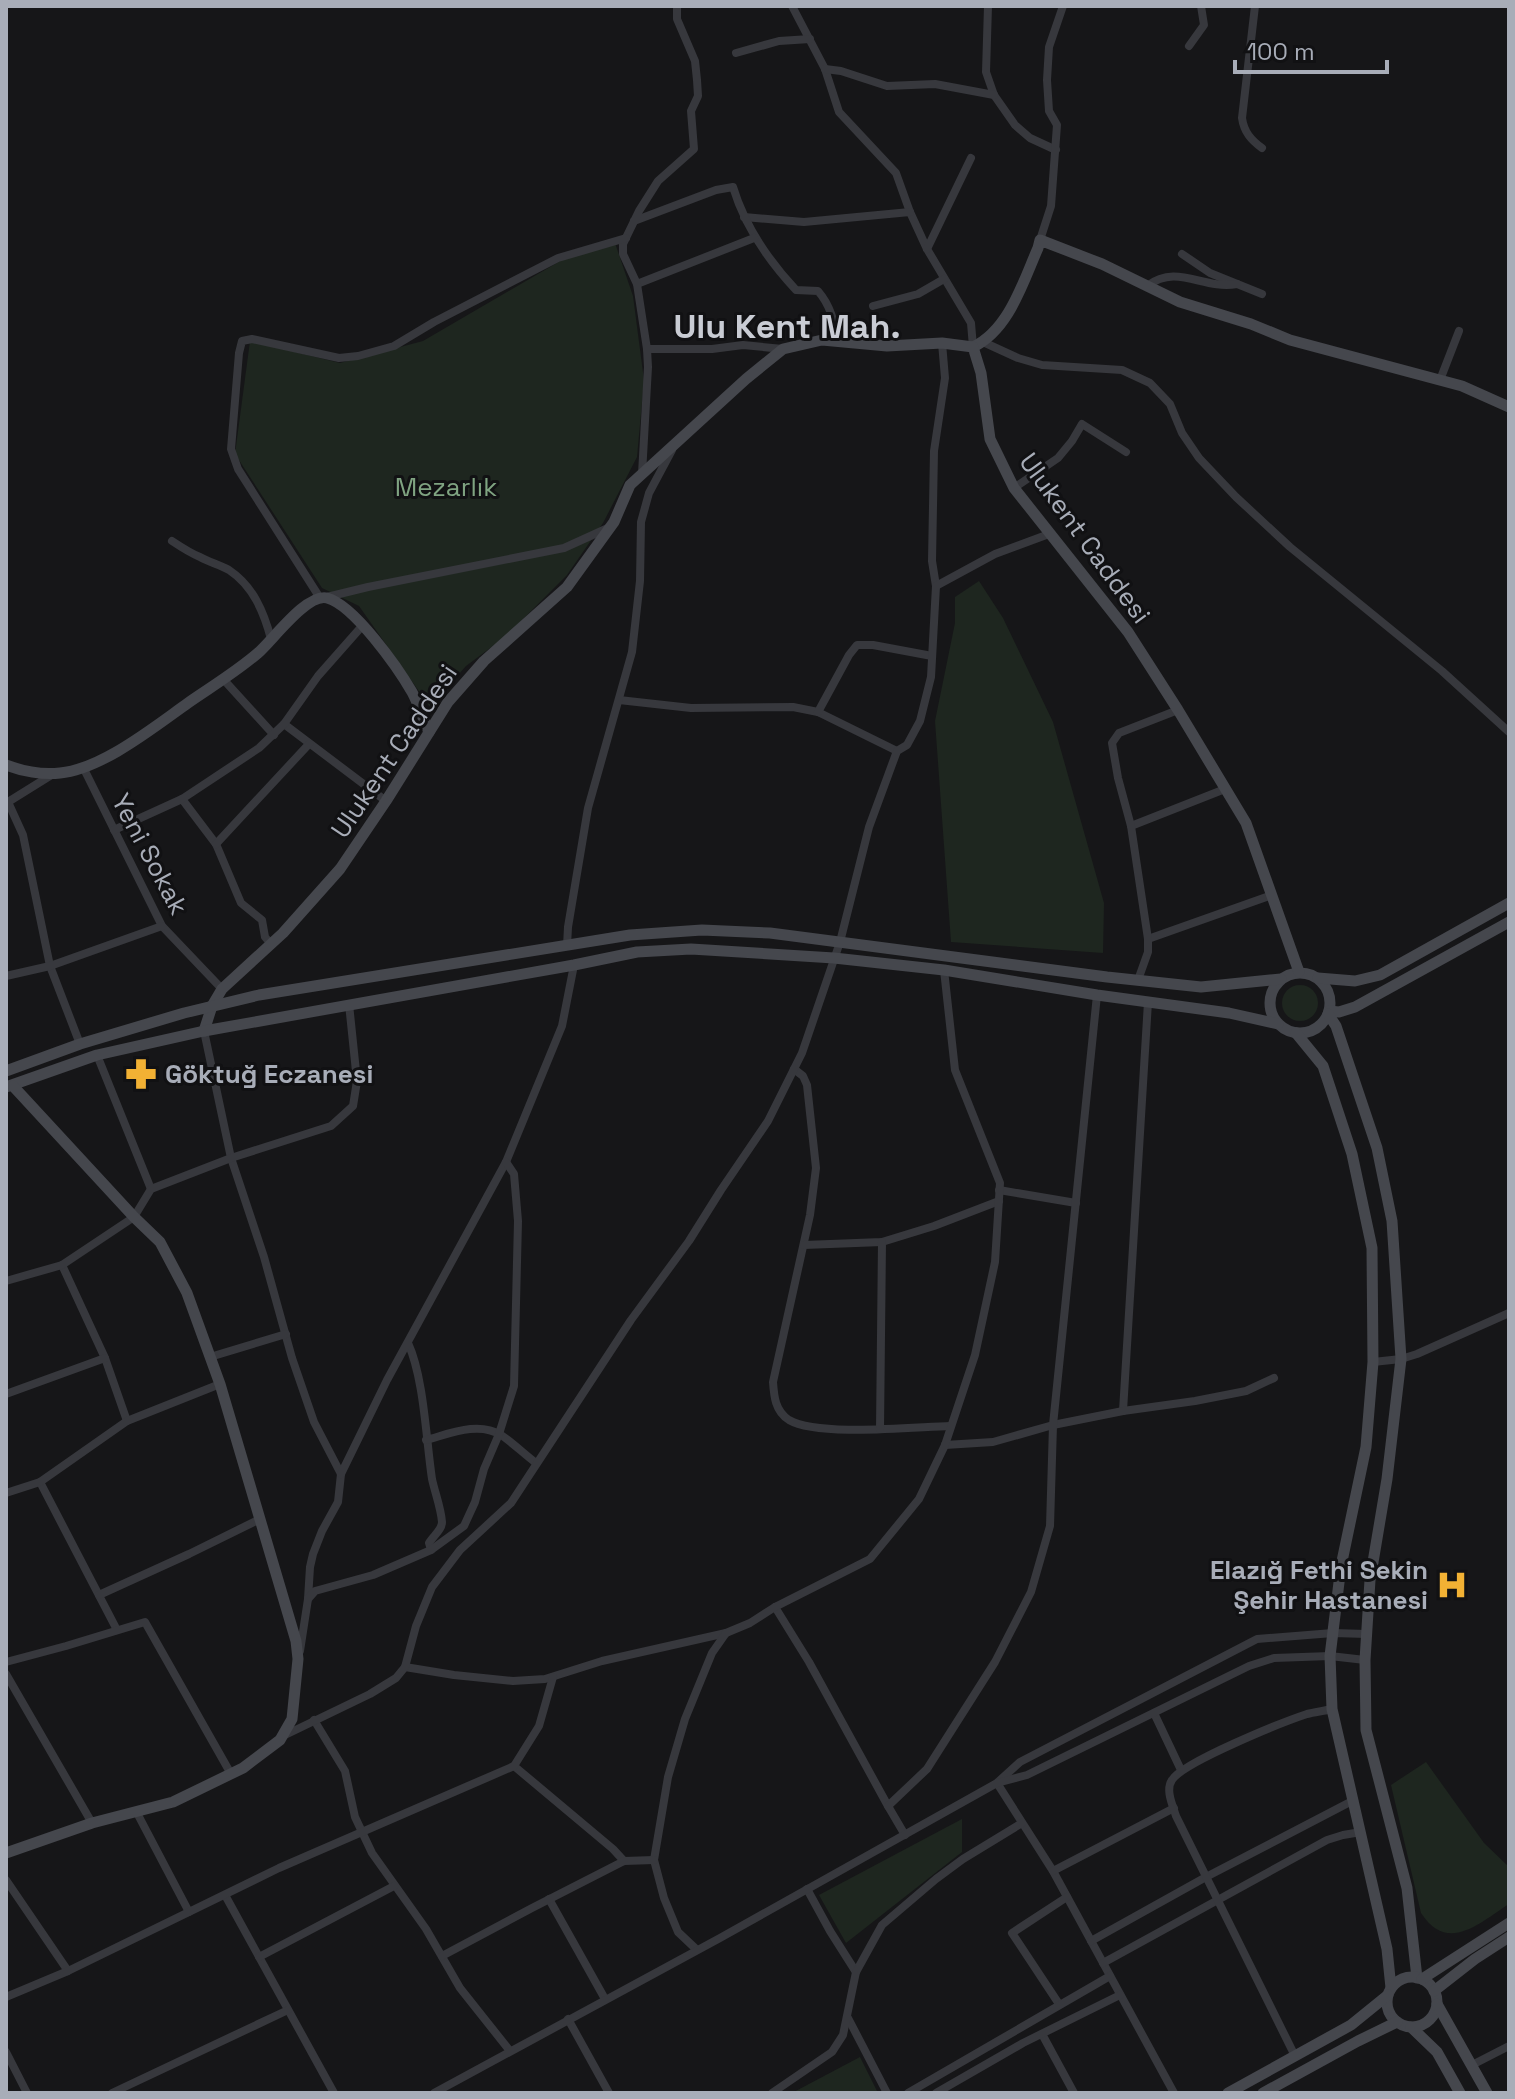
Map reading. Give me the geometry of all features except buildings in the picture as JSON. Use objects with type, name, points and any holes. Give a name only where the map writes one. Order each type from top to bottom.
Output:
[{"type":"street","points":[[642,474],[647,349],[637,284],[623,254],[623,244],[658,181],[694,149],[691,111],[698,96],[697,80],[695,61],[677,19],[679,6]]},
{"type":"street","points":[[792,6],[825,69],[839,112],[896,173],[927,249],[971,323],[978,345]]},
{"type":"street","points":[[988,6],[986,72],[994,95],[1015,125],[1030,138],[1056,150]]},
{"type":"street","points":[[978,345],[1000,325],[1017,294],[1038,248],[1051,206],[1057,125],[1049,111],[1047,80],[1049,47],[1063,6]]},
{"type":"street","points":[[1189,46],[1204,25],[1201,6]]},
{"type":"street","points":[[1255,6],[1242,118],[1251,141],[1262,148]]},
{"type":"street","points":[[736,53],[779,41],[810,39]]},
{"type":"street","points":[[825,69],[887,86],[935,84],[994,95]]},
{"type":"street","points":[[927,249],[971,158]]},
{"type":"street","points":[[634,221],[716,190],[733,187],[754,238],[796,290],[818,291],[826,300],[838,341]]},
{"type":"street","points":[[744,217],[804,222],[910,212]]},
{"type":"street","points":[[429,732],[412,693],[363,625],[357,617],[323,598],[238,469],[231,449],[242,341],[252,339],[339,358],[358,356],[394,346],[558,258],[626,238]]},
{"type":"street","points":[[637,284],[754,238]]},
{"type":"street","points":[[1040,240],[1102,264],[1180,302],[1290,340],[1462,386],[1509,407]]},
{"type":"street","points":[[1182,254],[1210,273],[1262,294]]},
{"type":"street","points":[[1147,286],[1164,277],[1176,276],[1217,286],[1237,284]]},
{"type":"street","points":[[873,306],[918,294],[944,279]]},
{"type":"street","points":[[1440,380],[1459,331]]},
{"type":"street","name":"Ulukent Caddesi","points":[[204,1031],[212,1006],[222,989],[271,944],[340,869],[448,702],[484,661],[567,587],[609,528],[630,485],[783,349],[822,340],[887,346],[978,345],[990,439],[1014,488],[1128,632],[1246,823],[1299,972]]},
{"type":"street","points":[[6,1853],[92,1823],[173,1802],[243,1768],[282,1737],[396,1678],[405,1667],[416,1626],[432,1587],[460,1550],[511,1503],[631,1320],[689,1241],[768,1121],[802,1053],[840,942],[869,827],[897,751],[907,745],[920,721],[931,677],[936,586],[932,561],[934,451],[945,378],[942,343]]},
{"type":"street","points":[[647,349],[712,349],[743,345],[783,349]]},
{"type":"street","points":[[978,345],[1042,365],[1122,370],[1150,383],[1170,404],[1182,433],[1199,458],[1236,497],[1290,547],[1442,671],[1509,732]]},
{"type":"street","points":[[1014,488],[1058,458],[1082,424],[1126,452]]},
{"type":"street","points":[[567,946],[588,808],[632,652],[640,581],[641,522],[649,493],[675,444]]},
{"type":"street","points":[[6,765],[61,773],[101,759],[223,679],[257,653],[313,599],[564,548],[609,528]]},
{"type":"street","points":[[936,586],[995,554],[1049,534]]},
{"type":"street","points":[[172,541],[196,556],[229,570],[256,598],[271,639]]},
{"type":"street","points":[[114,830],[182,799],[259,748],[284,724],[318,676],[363,625]]},
{"type":"street","points":[[818,712],[857,645],[932,656]]},
{"type":"street","points":[[223,679],[274,735]]},
{"type":"street","points":[[619,700],[691,708],[793,707],[818,712],[897,751]]},
{"type":"street","points":[[1138,980],[1148,952],[1148,939],[1131,826],[1112,743],[1119,733],[1178,710]]},
{"type":"street","points":[[284,724],[386,801]]},
{"type":"street","points":[[216,844],[309,744]]},
{"type":"street","name":"Yeni Sokak","points":[[83,767],[162,926],[222,989]]},
{"type":"street","points":[[54,773],[7,802],[23,835],[50,966],[80,1044]]},
{"type":"street","points":[[1131,826],[1225,789]]},
{"type":"street","points":[[182,799],[216,844],[241,903],[262,920],[265,937],[271,944]]},
{"type":"street","points":[[1148,939],[1272,895]]},
{"type":"street","points":[[1329,1013],[1315,1029],[1296,1033],[1286,1030],[1272,1016],[1270,996],[1281,979],[1299,972],[1318,978],[1355,981],[1380,975],[1509,903]]},
{"type":"street","points":[[1329,1013],[1355,1007],[1509,922]]},
{"type":"street","points":[[6,976],[50,966],[162,926]]},
{"type":"street","points":[[6,1071],[80,1044],[259,995],[630,935],[702,930],[770,933],[1201,987],[1281,979]]},
{"type":"street","points":[[298,1659],[296,1641],[220,1384],[187,1293],[160,1242],[9,1087],[97,1055],[204,1031],[637,952],[691,949],[834,958],[944,970],[1229,1013],[1278,1024]]},
{"type":"street","points":[[282,1737],[292,1719],[313,1554],[338,1502],[341,1474],[506,1162],[562,1026],[574,965]]},
{"type":"street","points":[[405,1667],[513,1681],[545,1679],[602,1661],[726,1633],[870,1559],[919,1499],[945,1445],[975,1355],[995,1262],[1000,1183],[955,1070],[944,970]]},
{"type":"street","points":[[1318,978],[1329,995],[1329,1013],[1377,1148],[1392,1221],[1401,1359],[1387,1479],[1370,1580],[1365,1660],[1366,1730],[1407,1888],[1419,1978],[1434,1991],[1437,2004],[1487,2093]]},
{"type":"street","points":[[888,1806],[927,1769],[995,1662],[1031,1592],[1050,1526],[1053,1425],[1097,995]]},
{"type":"street","points":[[1123,1411],[1148,1002]]},
{"type":"street","points":[[6,1281],[62,1265],[134,1217],[151,1189],[231,1158],[331,1126],[353,1106],[357,1081],[349,1004]]},
{"type":"street","points":[[204,1031],[231,1158],[314,1422],[341,1474]]},
{"type":"street","points":[[1296,1033],[1323,1066],[1352,1154],[1372,1248],[1373,1362],[1366,1447],[1341,1566],[1330,1656],[1332,1709],[1387,1949],[1388,2010],[1397,2022],[1411,2027],[1437,2052],[1460,2093]]},
{"type":"street","points":[[97,1055],[151,1189]]},
{"type":"street","points":[[794,1069],[803,1076],[807,1085],[816,1168],[804,1245],[773,1382],[777,1408],[787,1419],[806,1427],[880,1429],[950,1426]]},
{"type":"street","points":[[308,1599],[315,1591],[373,1575],[431,1550],[464,1526],[475,1502],[514,1386],[518,1221],[514,1174],[506,1162]]},
{"type":"street","points":[[999,1190],[1076,1203]]},
{"type":"street","points":[[804,1245],[882,1242],[999,1201]]},
{"type":"street","points":[[880,1429],[882,1242]]},
{"type":"street","points":[[62,1265],[105,1358],[127,1421]]},
{"type":"street","points":[[1373,1362],[1401,1359],[1509,1313]]},
{"type":"street","points":[[210,1357],[286,1334]]},
{"type":"street","points":[[408,1343],[414,1355],[435,1496],[442,1521],[441,1529],[429,1543],[431,1550]]},
{"type":"street","points":[[6,1394],[105,1358]]},
{"type":"street","points":[[945,1445],[993,1442],[1053,1425],[1246,1391],[1274,1378]]},
{"type":"street","points":[[6,1493],[40,1482],[127,1421],[220,1384]]},
{"type":"street","points":[[426,1440],[476,1428],[487,1429],[499,1434],[536,1463]]},
{"type":"street","points":[[40,1482],[117,1630]]},
{"type":"street","points":[[99,1595],[260,1519]]},
{"type":"street","points":[[775,1607],[905,1835]]},
{"type":"street","points":[[6,1662],[145,1622],[231,1774]]},
{"type":"street","points":[[696,1949],[678,1932],[664,1898],[654,1860],[668,1777],[685,1719],[712,1653],[726,1633]]},
{"type":"street","points":[[434,2093],[905,1835],[997,1783],[1020,1762],[1257,1639],[1333,1633],[1367,1634]]},
{"type":"street","points":[[997,1783],[1027,1775],[1249,1666],[1274,1658],[1330,1656],[1365,1660]]},
{"type":"street","points":[[6,1674],[92,1823]]},
{"type":"street","points":[[6,1997],[68,1971],[279,1868],[514,1766],[539,1726],[553,1677]]},
{"type":"street","points":[[1295,2056],[1206,1877],[1174,1808],[1169,1790],[1171,1781],[1181,1770],[1249,1736],[1311,1713],[1332,1709]]},
{"type":"street","points":[[1154,1713],[1181,1770]]},
{"type":"street","points":[[314,1720],[345,1771],[355,1817],[372,1853],[426,1929],[460,1988],[510,2051]]},
{"type":"street","points":[[514,1766],[624,1861]]},
{"type":"street","points":[[997,1783],[1053,1871],[1174,2093]]},
{"type":"street","points":[[1091,1941],[1354,1800]]},
{"type":"street","points":[[1053,1871],[1174,1808]]},
{"type":"street","points":[[136,1811],[189,1912]]},
{"type":"street","points":[[772,2093],[832,2052],[843,2035],[856,1972],[882,1925],[963,1859],[1022,1823]]},
{"type":"street","points":[[1103,1963],[1327,1840],[1361,1832]]},
{"type":"street","points":[[442,1956],[624,1861],[654,1860]]},
{"type":"street","points":[[6,1880],[68,1971]]},
{"type":"street","points":[[259,1957],[394,1886]]},
{"type":"street","points":[[807,1889],[856,1972]]},
{"type":"street","points":[[225,1895],[334,2093]]},
{"type":"street","points":[[1059,2004],[1012,1933],[1067,1897]]},
{"type":"street","points":[[549,1899],[605,1999]]},
{"type":"street","points":[[1228,2093],[1351,2025],[1402,1979],[1419,1978],[1509,1923]]},
{"type":"street","points":[[1434,1991],[1475,1959],[1507,1940]]},
{"type":"street","points":[[908,2093],[1110,1976]]},
{"type":"street","points":[[936,2093],[1120,1995]]},
{"type":"street","points":[[1411,2027],[1426,2023],[1437,2004]]},
{"type":"street","points":[[112,2093],[288,2010]]},
{"type":"street","points":[[847,2017],[887,2093]]},
{"type":"street","points":[[568,2019],[609,2093]]},
{"type":"street","points":[[1263,2093],[1397,2022]]},
{"type":"street","points":[[1042,2034],[1074,2093]]},
{"type":"street","points":[[1472,2065],[1509,2046]]},
{"type":"street","points":[[6,2052],[27,2093]]},
{"type":"green space","name":"Mezarlık","points":[[615,243],[633,296],[644,380],[637,457],[603,523],[567,575],[505,637],[466,666],[430,707],[359,606],[322,588],[235,454],[250,341],[340,363],[423,341],[562,260]]},
{"type":"green space","points":[[979,581],[1003,618],[1053,722],[1104,903],[1103,953],[951,942],[935,721],[955,623],[955,597]]},
{"type":"green space","points":[[1300,985],[1313,990],[1318,1003],[1313,1016],[1300,1021],[1287,1016],[1282,1003],[1287,990]]},
{"type":"green space","points":[[1426,1762],[1484,1843],[1509,1867],[1509,1904],[1464,1931],[1442,1932],[1421,1913],[1391,1785]]},
{"type":"green space","points":[[962,1819],[962,1852],[846,1943],[819,1895]]},
{"type":"green space","points":[[860,2057],[878,2093],[792,2093]]},
{"type":"place","name":"Göktuğ Eczanesi","points":[[141,1074]]},
{"type":"place","name":"Elazığ Fethi Sekin Şehir Hastanesi","points":[[1452,1585]]},
{"type":"district","name":"Ulu Kent Mah.","points":[[787,326]]}]
